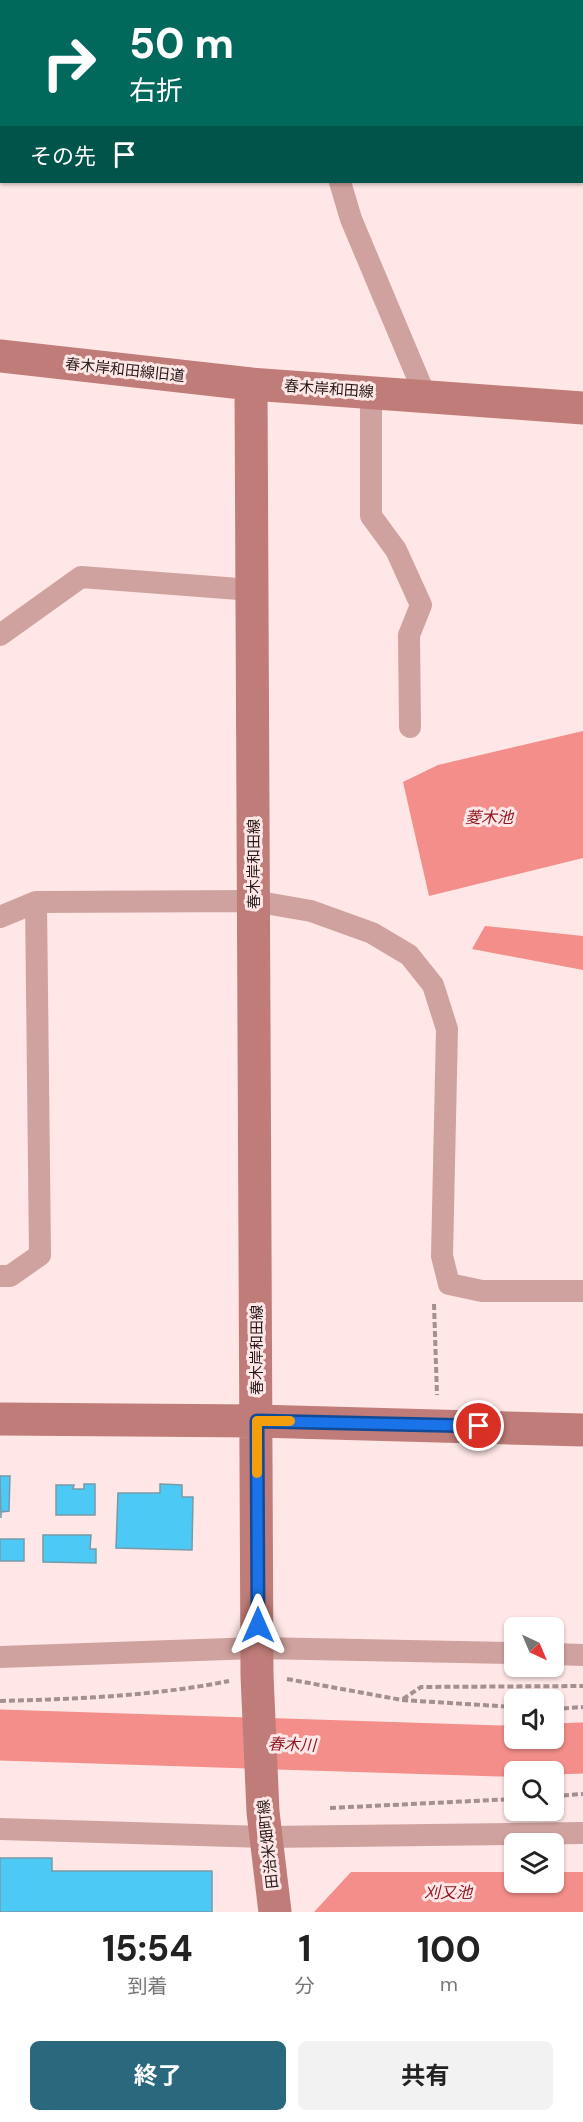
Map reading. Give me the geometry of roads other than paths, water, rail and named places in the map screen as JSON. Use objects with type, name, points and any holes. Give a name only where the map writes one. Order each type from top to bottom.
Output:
[{"type":"main road","name":"春木岸和田線旧道","points":[[0,356],[251,384]]},
{"type":"main road","name":"春木岸和田線","points":[[257,1421],[251,384],[583,408]]},
{"type":"main road","points":[[0,1419],[257,1421],[583,1430]]},
{"type":"main road","points":[[257,1421],[258,1648]]},
{"type":"main road","name":"田治米畑町線","points":[[258,1648],[261,1777],[275,1912]]},
{"type":"street","points":[[340,183],[351,219],[425,395]]},
{"type":"street","points":[[371,392],[371,516],[396,550],[421,605],[409,635],[410,727]]},
{"type":"street","points":[[0,635],[81,577],[252,590]]},
{"type":"street","points":[[0,917],[36,902],[254,901],[311,911],[372,933],[409,955],[434,985],[447,1029],[442,1257],[449,1284],[482,1291],[583,1291]]},
{"type":"street","points":[[0,1276],[10,1276],[39,1255],[36,902]]},
{"type":"street","points":[[0,1657],[258,1648],[504,1653]]},
{"type":"street","points":[[564,1654],[583,1655]]},
{"type":"street","points":[[0,1829],[266,1837],[583,1833]]},
{"type":"water","name":"菱木池","points":[[583,731],[583,858],[429,896],[403,782],[438,765]]},
{"type":"water","points":[[485,926],[583,936],[583,970],[472,949]]},
{"type":"water","name":"刈又池","points":[[351,1872],[504,1872],[504,1893],[564,1893],[564,1872],[583,1872],[583,1912],[314,1912]]},
{"type":"waterway","name":"春木川","points":[[0,1735],[500,1751],[583,1748]]}]
